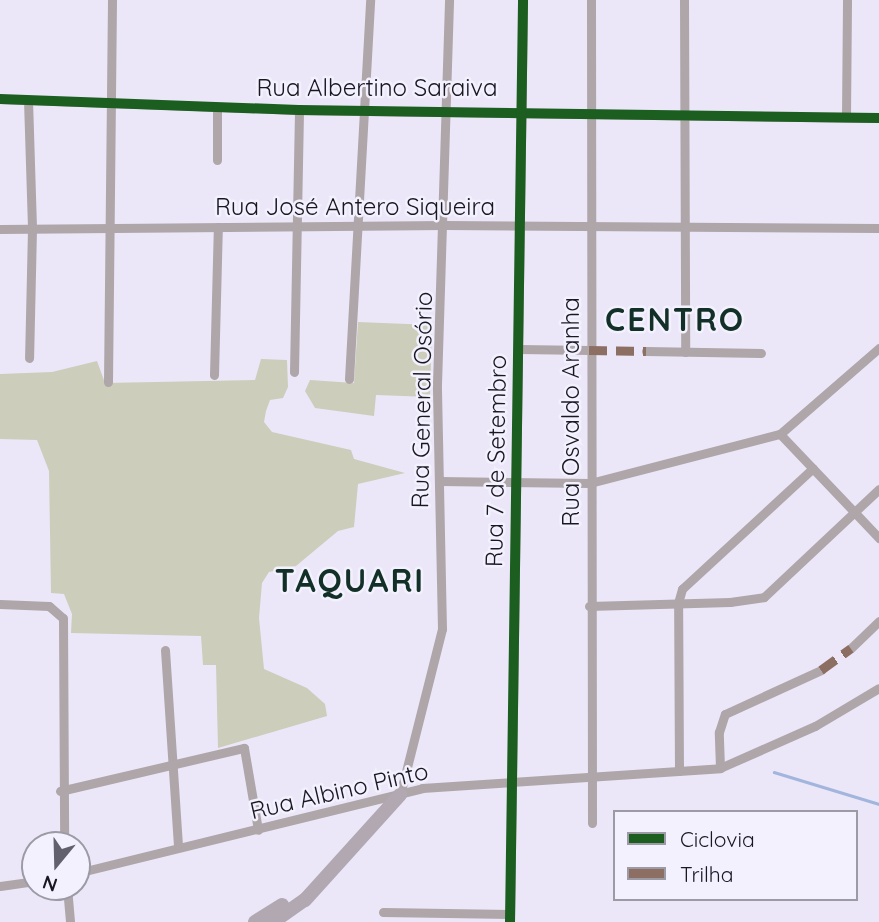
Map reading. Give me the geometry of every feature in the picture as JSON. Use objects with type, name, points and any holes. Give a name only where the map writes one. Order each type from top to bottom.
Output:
[{"type":"main road","points":[[273,922],[322,882],[400,795]]},
{"type":"main road","points":[[255,922],[322,882]]},
{"type":"street","points":[[108,382],[112,228],[112,0]]},
{"type":"street","points":[[349,379],[359,226],[361,111],[370,0]]},
{"type":"street","name":"Rua General Osório","points":[[400,795],[440,648],[437,384],[445,225],[449,0]]},
{"type":"street","name":"Rua 7 de Setembro","points":[[510,918],[523,0]]},
{"type":"street","name":"Rua Osvaldo Aranha","points":[[591,0],[589,606],[592,823]]},
{"type":"street","points":[[684,0],[685,352]]},
{"type":"street","points":[[846,117],[847,0]]},
{"type":"street","name":"Rua Albertino Saraiva","points":[[0,99],[299,110],[521,110],[879,118]]},
{"type":"street","points":[[28,100],[33,229],[29,358]]},
{"type":"street","points":[[217,108],[217,160]]},
{"type":"street","points":[[294,372],[299,110]]},
{"type":"street","name":"Rua José Antero Siqueira","points":[[0,229],[445,225],[879,228]]},
{"type":"street","points":[[214,374],[218,227]]},
{"type":"street","points":[[440,481],[590,483],[780,434],[879,348]]},
{"type":"street","points":[[519,349],[589,350]]},
{"type":"street","points":[[646,351],[761,353]]},
{"type":"street","points":[[780,434],[879,538]]},
{"type":"street","points":[[679,771],[678,603],[690,579],[813,468]]},
{"type":"street","points":[[589,606],[764,597],[879,489]]},
{"type":"street","points":[[0,604],[50,606],[63,618],[60,791],[63,831]]},
{"type":"street","points":[[851,648],[879,621]]},
{"type":"street","points":[[165,650],[178,847]]},
{"type":"street","points":[[720,768],[719,732],[725,714],[821,670]]},
{"type":"street","name":"Rua Albino Pinto","points":[[91,869],[422,788],[590,774],[720,768],[815,726],[879,688]]},
{"type":"street","points":[[60,791],[173,768],[244,748],[258,830]]},
{"type":"street","points":[[0,886],[21,883]]},
{"type":"street","points":[[68,901],[70,922]]},
{"type":"street","points":[[383,912],[510,918]]},
{"type":"green space","points":[[358,322],[432,325],[430,397],[376,395],[374,416],[315,408],[305,391],[310,380],[354,383]]},
{"type":"green space","points":[[261,359],[287,360],[288,387],[283,398],[270,400],[266,411],[264,422],[272,432],[351,450],[354,459],[405,473],[358,484],[354,527],[338,531],[296,566],[269,572],[262,583],[259,618],[264,669],[307,688],[325,704],[327,716],[218,748],[216,665],[203,665],[201,636],[71,633],[72,614],[64,594],[51,593],[49,471],[37,440],[0,439],[0,374],[52,372],[97,361],[105,383],[255,380]]},
{"type":"waterway","points":[[774,772],[879,804]]},
{"type":"marked path","points":[[589,350],[646,351]]},
{"type":"marked path","points":[[821,670],[851,648]]},
{"type":"cycle path","points":[[510,922],[523,0]]},
{"type":"cycle path","points":[[0,99],[299,110],[879,118]]},
{"type":"district","name":"CENTRO","points":[[675,319]]},
{"type":"district","name":"TAQUARI","points":[[350,580]]}]
